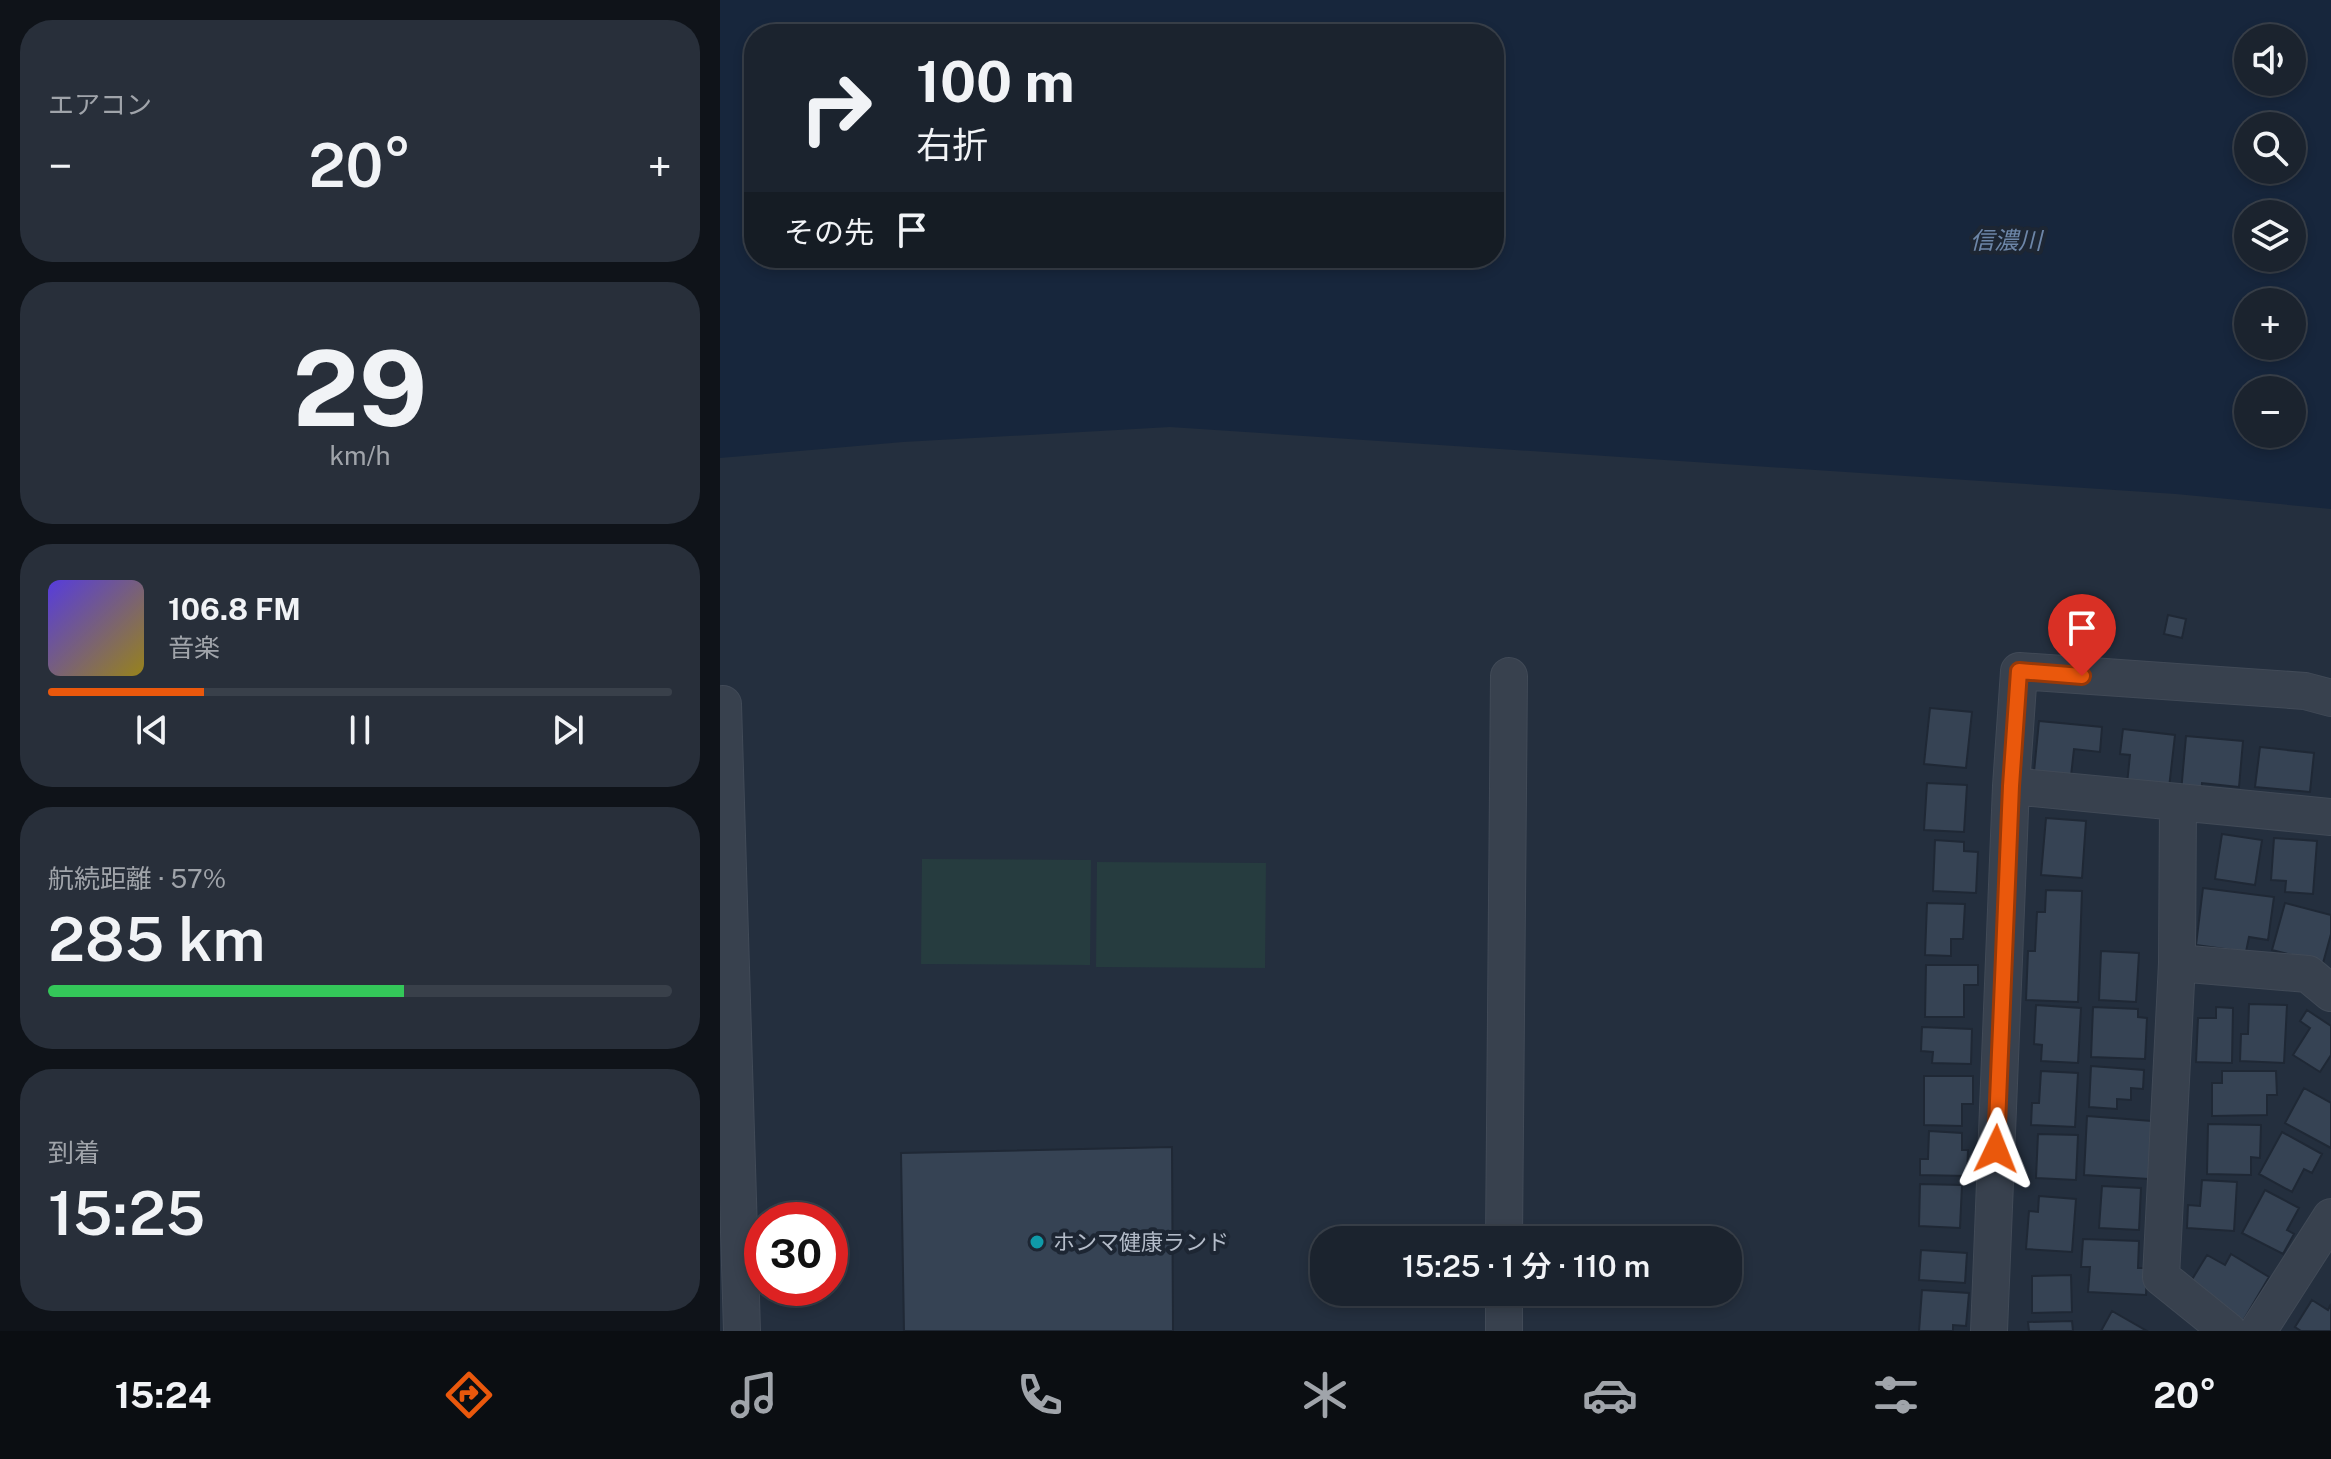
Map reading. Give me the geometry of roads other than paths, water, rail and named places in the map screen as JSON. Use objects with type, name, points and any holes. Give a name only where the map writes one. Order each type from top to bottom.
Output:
[{"type":"street","points":[[1989,1331],[2011,786],[2019,671],[2305,691],[2331,698]]},
{"type":"street","points":[[1504,1226],[1509,676]]},
{"type":"street","points":[[723,704],[742,1331]]},
{"type":"street","points":[[2011,786],[2331,817]]},
{"type":"street","points":[[2178,802],[2177,963],[2161,1277],[2228,1331]]},
{"type":"street","points":[[2177,963],[2308,974],[2331,993]]},
{"type":"street","points":[[2258,1331],[2331,1217]]},
{"type":"street","points":[[1504,1306],[1504,1331]]},
{"type":"water","name":"信濃川","points":[[720,0],[2331,0],[2331,509],[2176,494],[1170,427],[903,442],[720,458]]},
{"type":"place","name":"ホンマ健康ランド","points":[[1037,1242]]}]
